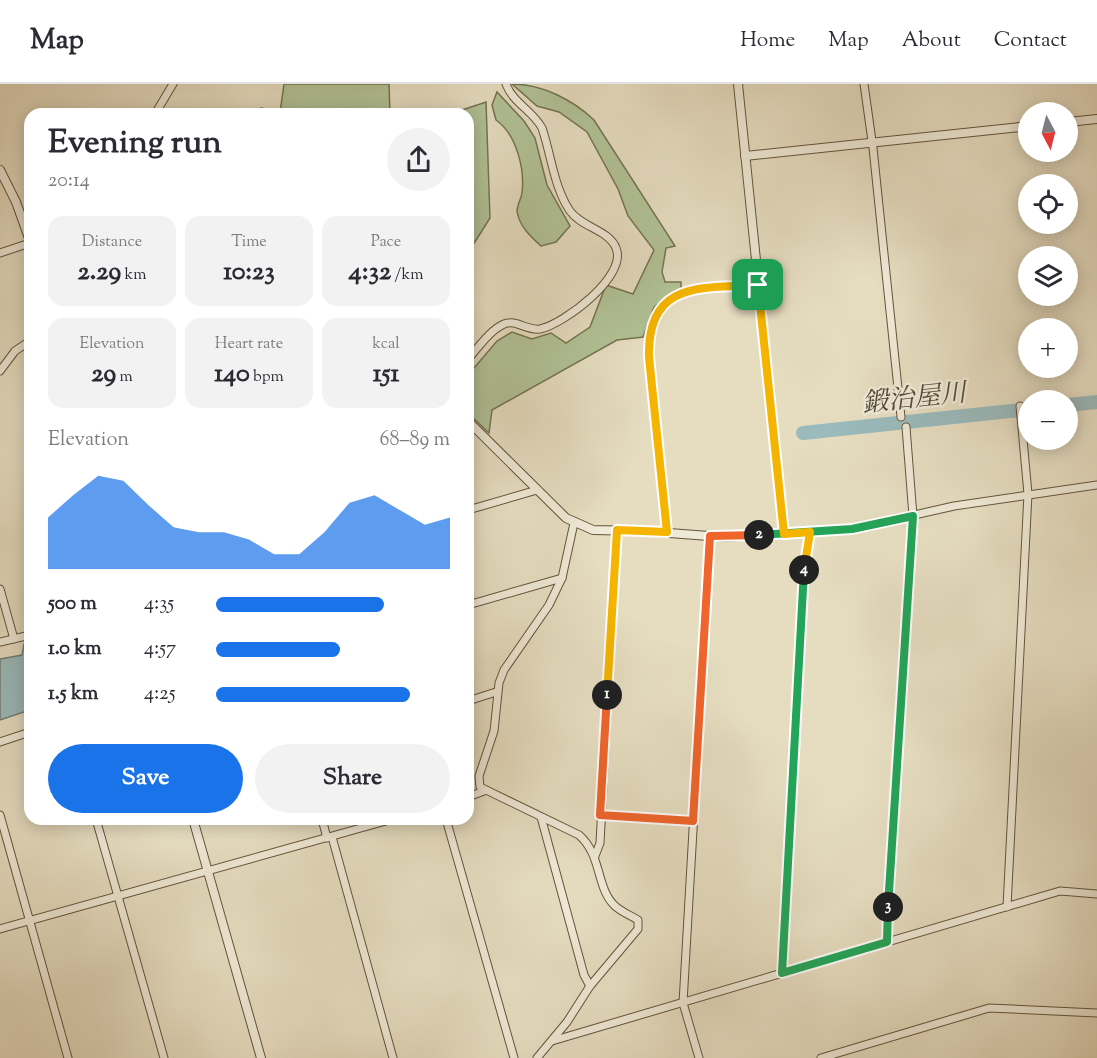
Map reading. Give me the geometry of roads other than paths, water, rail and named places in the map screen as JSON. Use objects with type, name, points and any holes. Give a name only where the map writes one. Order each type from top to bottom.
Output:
[{"type":"street","points":[[159,108],[172,87],[161,84]]},
{"type":"street","points":[[474,353],[497,329],[507,323],[540,329],[575,312],[612,272],[617,261],[617,251],[612,242],[581,222],[569,209],[542,128],[536,117],[513,97],[506,84]]},
{"type":"street","points":[[738,84],[784,534]]},
{"type":"street","points":[[864,84],[901,417]]},
{"type":"street","points":[[1078,121],[1097,120]]},
{"type":"street","points":[[745,156],[1018,127]]},
{"type":"street","points":[[0,170],[16,202],[24,225]]},
{"type":"street","points":[[0,252],[24,244]]},
{"type":"street","points":[[667,532],[649,357],[650,329],[656,314],[674,295],[696,289],[758,285]]},
{"type":"street","points":[[0,370],[15,351],[24,345]]},
{"type":"street","points":[[474,427],[573,523],[593,530],[710,536],[852,529],[1028,494],[1097,485]]},
{"type":"street","points":[[887,942],[913,516],[906,427]]},
{"type":"street","points":[[1007,907],[1028,494],[1024,450]]},
{"type":"street","points":[[474,508],[537,490]]},
{"type":"street","points":[[537,1058],[552,1041],[590,986],[638,929],[638,920],[612,903],[595,856],[579,835],[484,791],[480,787],[479,776],[494,732],[496,692],[504,670],[549,606],[562,579],[573,523]]},
{"type":"street","points":[[595,856],[600,843],[617,530]]},
{"type":"street","points":[[782,973],[804,571],[810,532]]},
{"type":"street","points":[[699,1058],[683,1003],[710,536]]},
{"type":"street","points":[[474,603],[562,579]]},
{"type":"street","points":[[0,590],[14,639]]},
{"type":"street","points":[[0,642],[24,636]]},
{"type":"street","points":[[474,699],[496,692]]},
{"type":"street","points":[[0,742],[24,734]]},
{"type":"street","points":[[474,795],[484,791]]},
{"type":"street","points":[[0,815],[68,1058]]},
{"type":"street","points":[[600,815],[693,821]]},
{"type":"street","points":[[541,817],[584,975],[590,986]]},
{"type":"street","points":[[98,825],[164,1058]]},
{"type":"street","points":[[196,825],[261,1058]]},
{"type":"street","points":[[325,825],[393,1058]]},
{"type":"street","points":[[0,929],[372,825]]},
{"type":"street","points":[[448,825],[514,1058]]},
{"type":"street","points":[[552,1041],[1060,891],[1097,894]]},
{"type":"street","points":[[821,1058],[989,1008],[1097,1013]]},
{"type":"water","points":[[24,644],[24,712],[0,720],[0,659],[22,655]]},
{"type":"waterway","name":"鍛治屋川","points":[[1078,404],[1097,402]]},
{"type":"waterway","name":"鍛治屋川","points":[[803,433],[1018,410]]}]
